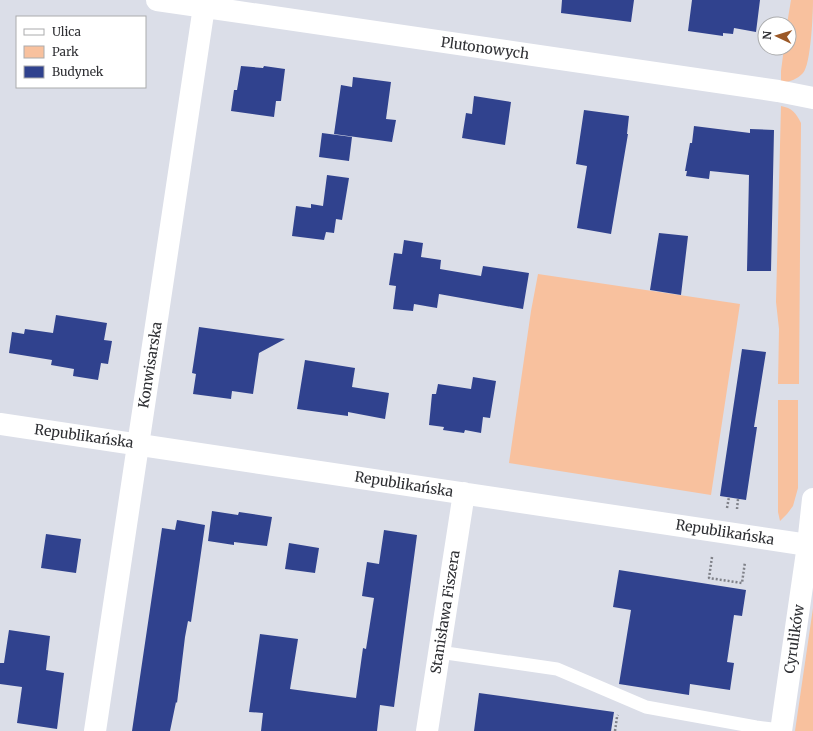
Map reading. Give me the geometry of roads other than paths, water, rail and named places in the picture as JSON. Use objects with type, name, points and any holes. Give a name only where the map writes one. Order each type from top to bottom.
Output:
[{"type":"street","name":"Plutonowych","points":[[157,0],[205,3],[778,91],[813,98]]},
{"type":"street","name":"Konwisarska","points":[[95,731],[205,3]]},
{"type":"street","name":"Republikańska","points":[[0,424],[808,545]]},
{"type":"street","name":"Stanisława Fiszera","points":[[427,731],[464,493]]},
{"type":"street","name":"Cyrulików","points":[[781,730],[808,545],[813,499]]},
{"type":"lane","points":[[439,652],[556,669],[646,708],[781,730]]}]
